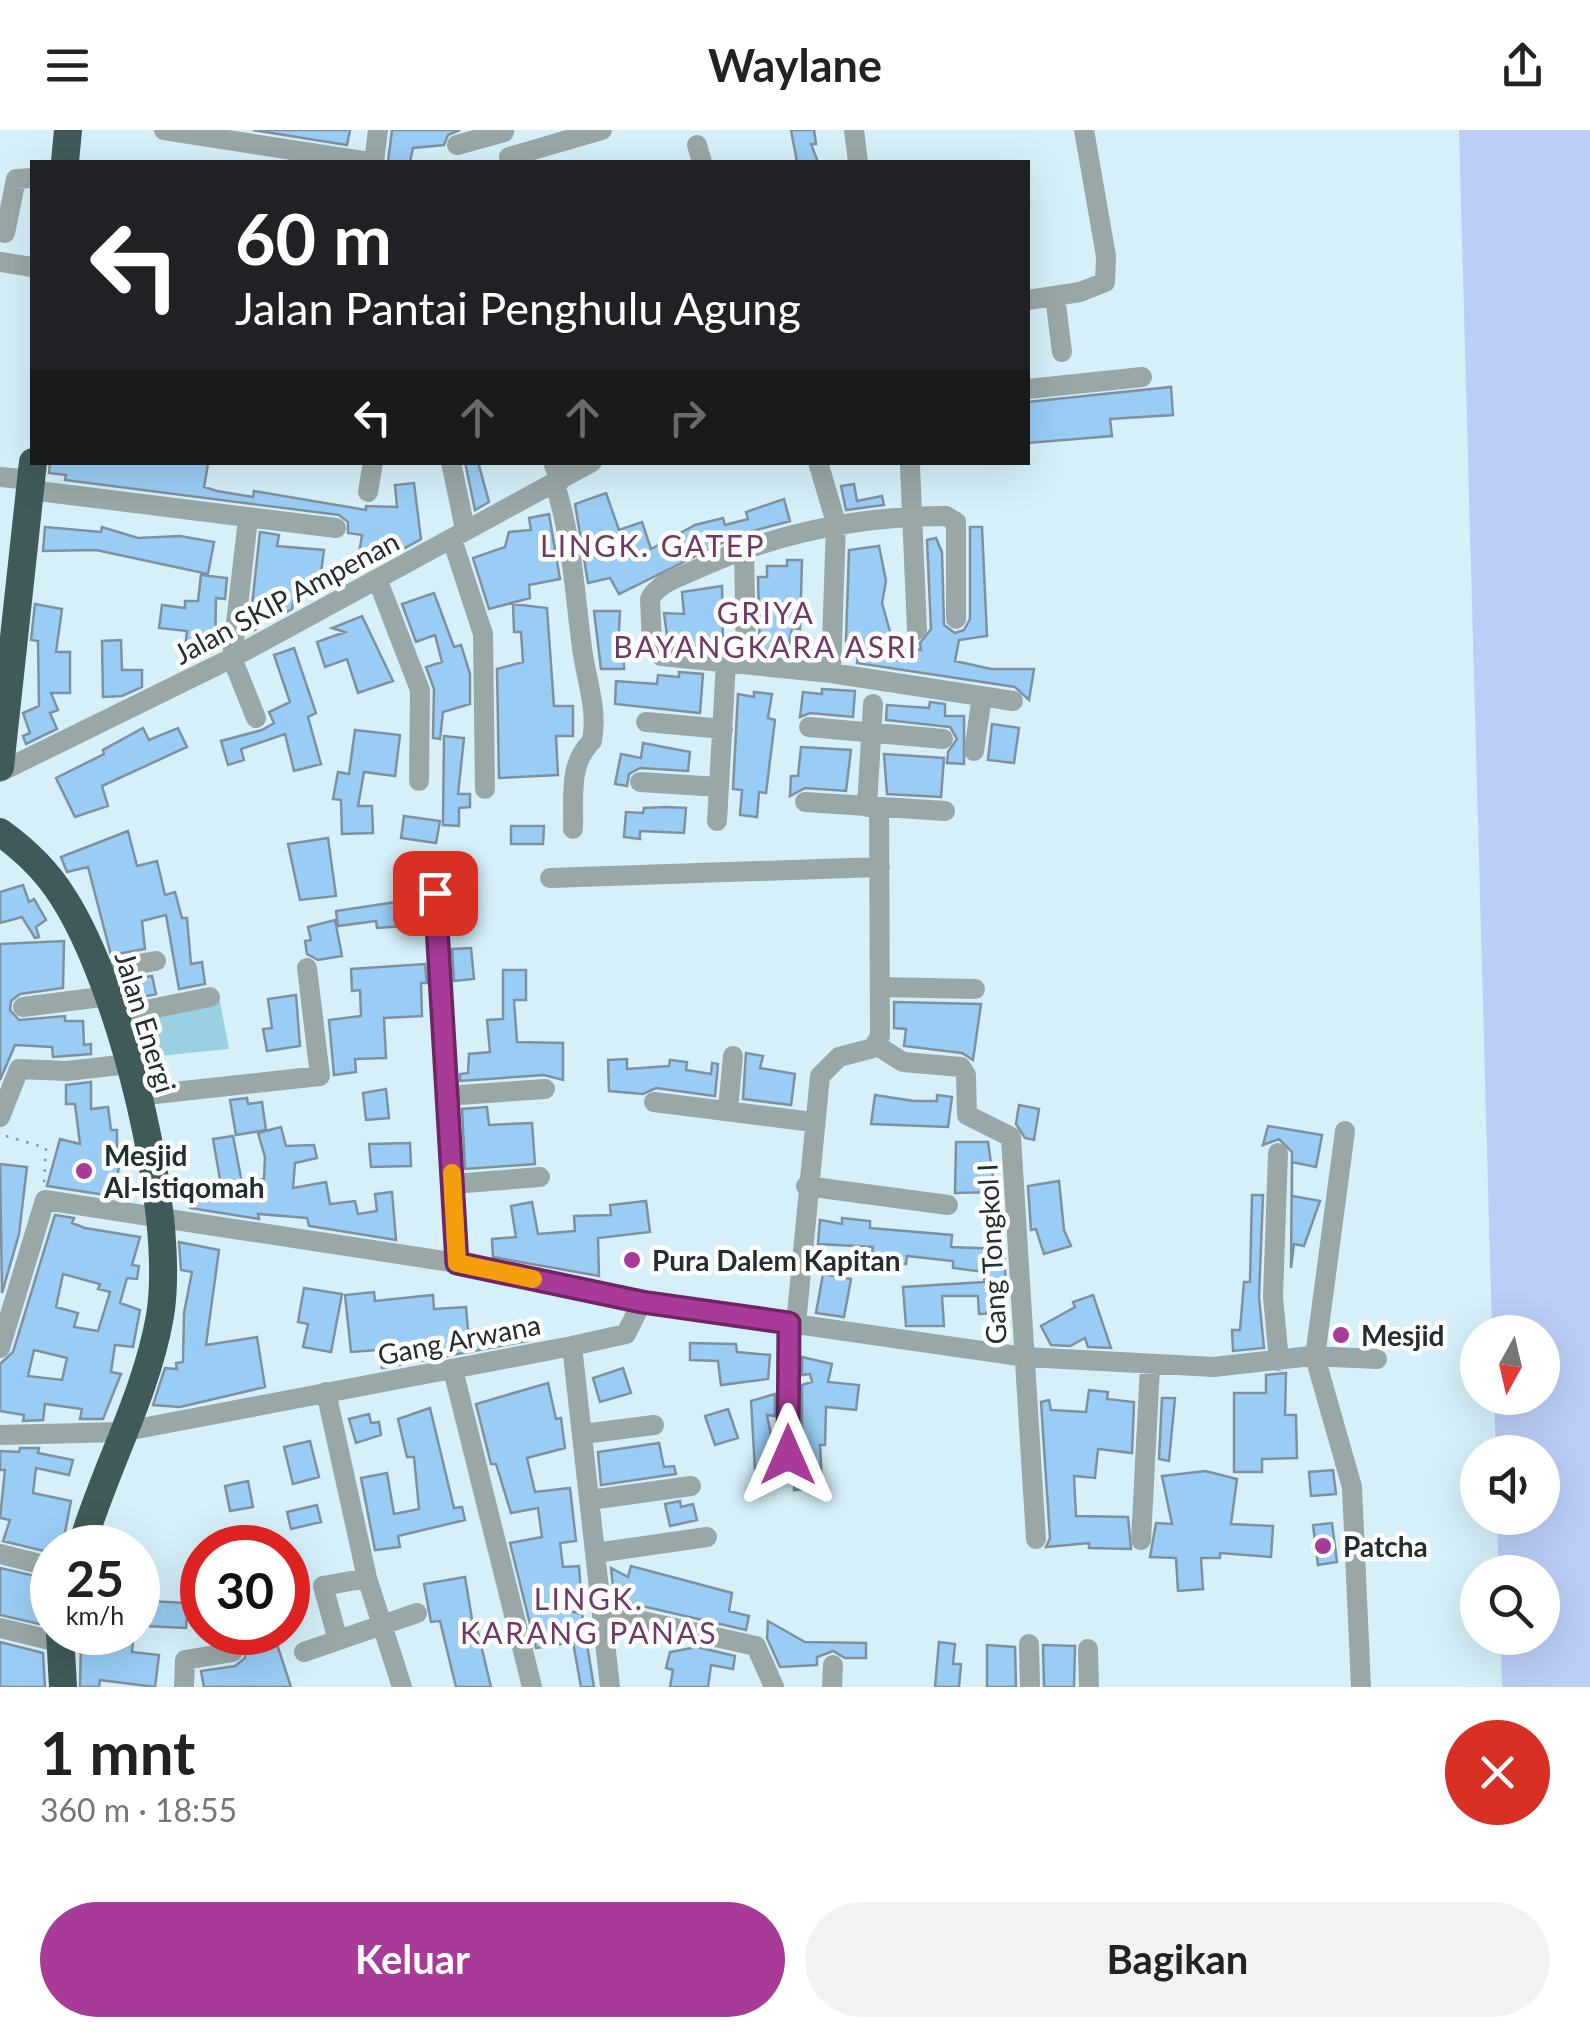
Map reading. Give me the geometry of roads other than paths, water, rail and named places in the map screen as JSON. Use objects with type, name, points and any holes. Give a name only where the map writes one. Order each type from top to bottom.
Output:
[{"type":"highway","points":[[65,160],[68,130]]},
{"type":"highway","points":[[1,755],[32,477]]},
{"type":"highway","name":"Jalan Energi","points":[[0,832],[55,885],[108,994],[137,1096],[161,1218],[165,1271],[158,1322],[89,1525]]},
{"type":"highway","points":[[60,1655],[63,1687]]},
{"type":"street","points":[[164,130],[359,160]]},
{"type":"street","points":[[371,160],[378,130]]},
{"type":"street","points":[[457,146],[504,131],[510,160],[602,130]]},
{"type":"street","points":[[854,130],[858,160]]},
{"type":"street","points":[[1030,300],[1102,287],[1107,273],[1084,130]]},
{"type":"street","points":[[5,233],[16,179],[30,178]]},
{"type":"street","points":[[0,262],[30,267]]},
{"type":"street","points":[[1056,297],[1062,352]]},
{"type":"street","points":[[1030,388],[1142,377]]},
{"type":"street","points":[[368,492],[372,465]]},
{"type":"street","points":[[451,465],[458,534],[483,634],[485,789]]},
{"type":"street","name":"Jalan SKIP Ampenan","points":[[1,755],[232,658],[378,581],[556,476],[584,465]]},
{"type":"street","points":[[819,465],[836,523],[831,673]]},
{"type":"street","points":[[910,466],[917,630]]},
{"type":"street","points":[[556,476],[570,540],[584,662],[593,692],[592,741],[580,750],[576,763],[573,829]]},
{"type":"street","points":[[0,477],[32,477],[248,519],[336,528]]},
{"type":"street","points":[[956,618],[956,522],[946,516],[836,523],[744,548],[665,584],[650,599],[650,634],[656,653],[831,673],[1014,701]]},
{"type":"street","points":[[248,519],[232,658],[256,718]]},
{"type":"street","points":[[717,821],[723,729],[736,663],[744,548]]},
{"type":"street","points":[[378,581],[420,690],[419,781]]},
{"type":"street","points":[[974,752],[982,696]]},
{"type":"street","points":[[788,1455],[793,1323],[813,1122],[823,1068],[876,1045],[880,867],[873,807],[873,704]]},
{"type":"street","points":[[646,722],[723,729]]},
{"type":"street","points":[[809,727],[943,739]]},
{"type":"street","points":[[640,782],[718,787]]},
{"type":"street","points":[[805,802],[945,811]]},
{"type":"street","points":[[550,878],[880,867]]},
{"type":"street","points":[[435,893],[457,1263]]},
{"type":"street","points":[[108,994],[156,962]]},
{"type":"street","points":[[137,1096],[320,1076],[307,968]]},
{"type":"street","points":[[880,987],[975,989]]},
{"type":"street","points":[[23,1007],[108,994],[210,997]]},
{"type":"street","name":"Gang Tongkol I","points":[[876,1045],[904,1062],[962,1068],[966,1075],[968,1115],[1011,1137],[1025,1358]]},
{"type":"street","points":[[728,1109],[733,1056]]},
{"type":"street","points":[[0,1117],[19,1069],[67,1071],[129,1064]]},
{"type":"street","points":[[445,1096],[545,1088]]},
{"type":"street","points":[[654,1102],[813,1122]]},
{"type":"street","points":[[1345,1131],[1315,1357],[1352,1487],[1362,1687]]},
{"type":"street","points":[[1278,1153],[1274,1297],[1279,1361]]},
{"type":"street","points":[[453,1184],[540,1177]]},
{"type":"street","points":[[806,1186],[948,1205]]},
{"type":"street","points":[[0,1348],[7,1298],[46,1200],[457,1263],[642,1302],[1025,1358],[1150,1367],[1315,1357],[1377,1359]]},
{"type":"street","name":"Gang Arwana","points":[[0,1435],[121,1432],[572,1346],[626,1334],[642,1302]]},
{"type":"street","points":[[572,1346],[610,1687]]},
{"type":"street","points":[[1025,1358],[1036,1539]]},
{"type":"street","points":[[1141,1540],[1150,1367]]},
{"type":"street","points":[[453,1370],[532,1687]]},
{"type":"street","points":[[326,1392],[367,1578],[402,1687]]},
{"type":"street","points":[[582,1434],[654,1425]]},
{"type":"street","points":[[590,1500],[691,1486]]},
{"type":"street","points":[[596,1553],[706,1537]]},
{"type":"street","points":[[0,1554],[30,1562]]},
{"type":"street","points":[[338,1640],[323,1586],[367,1578]]},
{"type":"street","points":[[602,1612],[759,1647],[774,1687]]},
{"type":"street","points":[[310,1650],[417,1613]]},
{"type":"street","points":[[0,1628],[30,1633]]},
{"type":"street","points":[[1029,1644],[1030,1687]]},
{"type":"street","points":[[1088,1650],[1089,1687]]},
{"type":"street","points":[[184,1687],[186,1660],[215,1655]]},
{"type":"street","points":[[832,1687],[833,1664]]},
{"type":"place","name":"Mesjid Al-Istiqomah","points":[[84,1171]]},
{"type":"place","name":"Pura Dalem Kapitan","points":[[632,1260]]},
{"type":"place","name":"Mesjid","points":[[1341,1335]]},
{"type":"place","name":"Patcha","points":[[1323,1546]]},
{"type":"district","name":"LINGK. GATEP","points":[[653,545]]},
{"type":"district","name":"GRIYA BAYANGKARA ASRI","points":[[766,629]]},
{"type":"district","name":"LINGK. KARANG PANAS","points":[[589,1615]]}]
